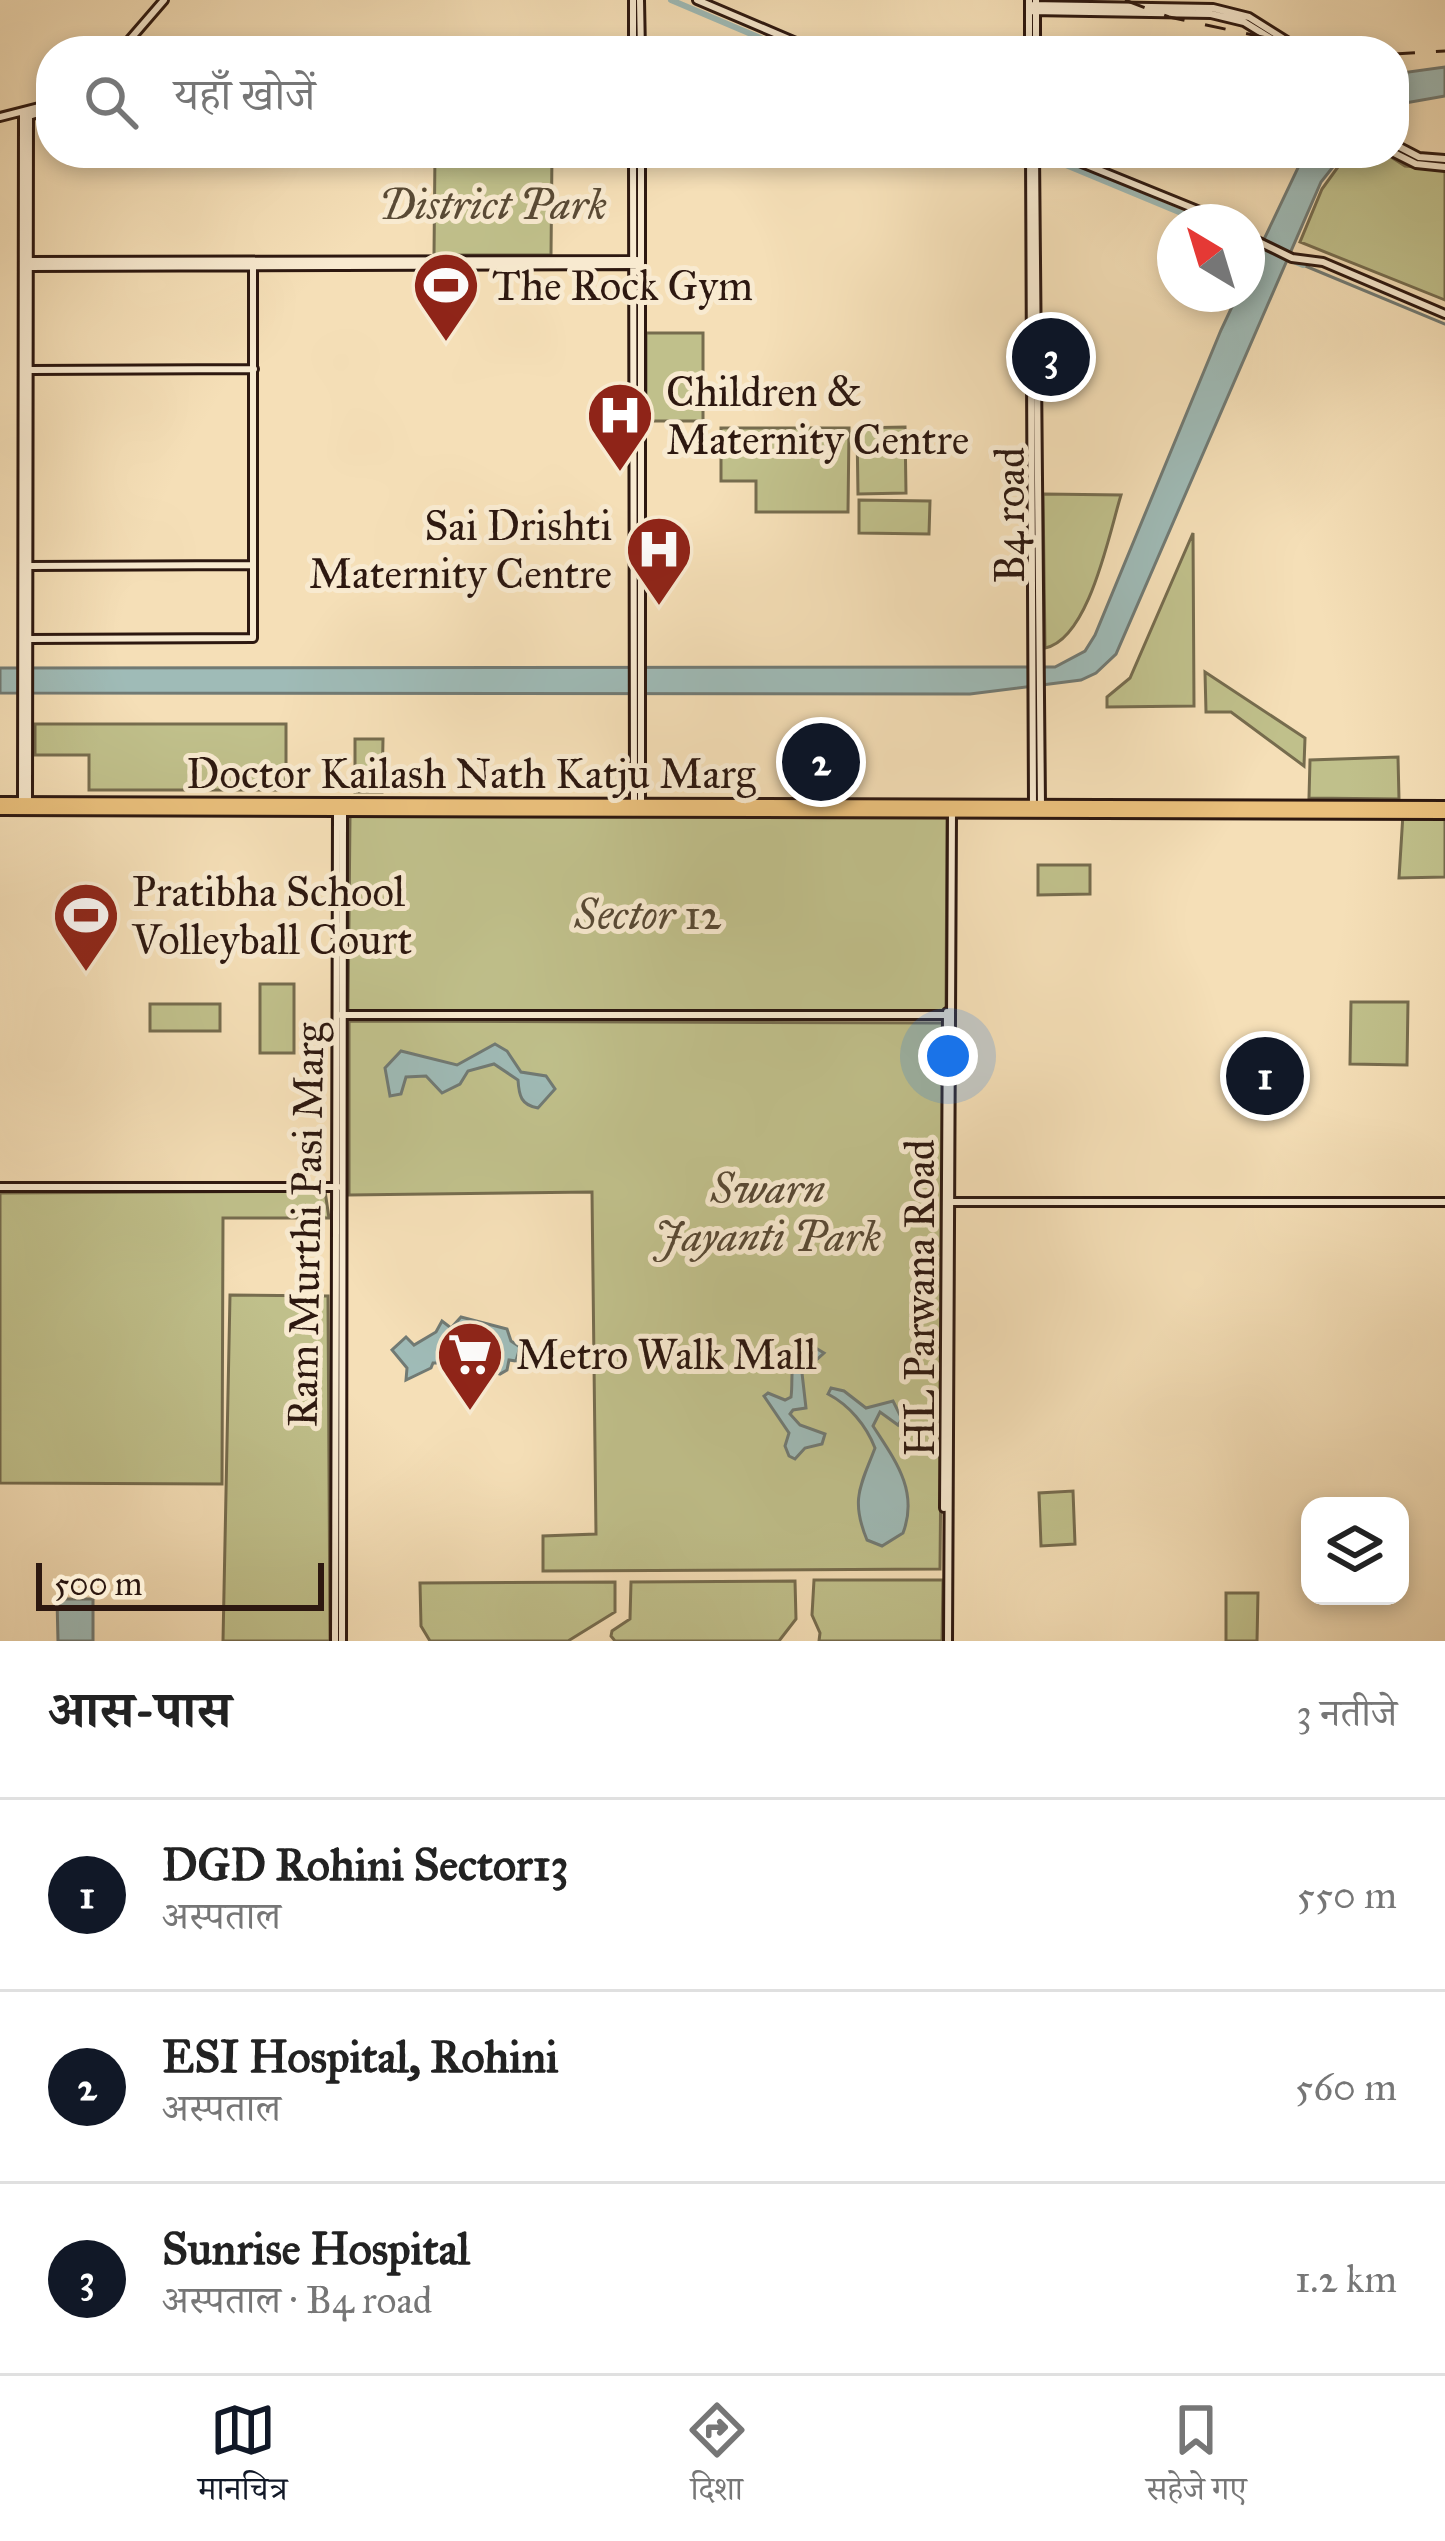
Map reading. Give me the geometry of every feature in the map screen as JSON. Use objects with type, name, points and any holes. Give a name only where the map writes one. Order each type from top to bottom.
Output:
[{"type":"main road","name":"Doctor Kailash Nath Katju Marg","points":[[0,806],[25,802],[340,810],[406,807]]},
{"type":"main road","name":"Doctor Kailash Nath Katju Marg","points":[[0,806],[1037,805],[1445,810]]},
{"type":"main road","name":"Doctor Kailash Nath Katju Marg","points":[[905,808],[950,812],[1445,810]]},
{"type":"street","points":[[136,36],[167,0]]},
{"type":"street","points":[[637,0],[637,36]]},
{"type":"street","points":[[697,0],[782,36]]},
{"type":"street","points":[[1053,0],[1066,6]]},
{"type":"street","points":[[1033,6],[1187,6],[1231,11],[1279,36]]},
{"type":"street","points":[[1033,6],[1211,14],[1244,22],[1267,36]]},
{"type":"street","points":[[0,120],[36,111]]},
{"type":"street","points":[[25,658],[26,114]]},
{"type":"street","points":[[1409,152],[1445,163]]},
{"type":"street","points":[[1409,160],[1445,163]]},
{"type":"street","points":[[637,168],[638,808]]},
{"type":"street","name":"B4 road","points":[[1033,168],[1037,805]]},
{"type":"street","points":[[1095,168],[1184,204]]},
{"type":"street","points":[[1265,245],[1292,258],[1324,262],[1445,314]]},
{"type":"street","points":[[26,264],[637,262]]},
{"type":"street","points":[[26,264],[637,262]]},
{"type":"street","points":[[25,802],[30,370],[26,264]]},
{"type":"street","points":[[28,639],[252,639],[253,264]]},
{"type":"street","points":[[30,370],[254,369]]},
{"type":"street","points":[[26,566],[253,565]]},
{"type":"street","name":"Ram Murthi Pasi Marg","points":[[338,1641],[340,810]]},
{"type":"street","name":"HL Parwana Road","points":[[948,1641],[950,812]]},
{"type":"street","points":[[340,1016],[949,1017]]},
{"type":"street","points":[[0,1187],[340,1187]]},
{"type":"street","points":[[947,1202],[1445,1202]]},
{"type":"green space","name":"District Park","points":[[435,168],[552,168],[551,255],[434,255]]},
{"type":"green space","points":[[1337,168],[1445,170],[1445,300],[1300,242],[1322,189]]},
{"type":"green space","points":[[646,333],[703,333],[703,421],[646,421]]},
{"type":"green space","points":[[905,427],[906,493],[858,494],[857,428]]},
{"type":"green space","points":[[721,428],[849,428],[848,512],[756,512],[756,481],[721,481]]},
{"type":"green space","points":[[1043,494],[1121,495],[1085,606],[1074,626],[1045,648]]},
{"type":"green space","points":[[859,500],[930,501],[929,534],[859,533]]},
{"type":"green space","points":[[1193,533],[1194,706],[1107,707],[1107,697],[1130,678]]},
{"type":"green space","points":[[1205,672],[1305,738],[1304,766],[1231,712],[1206,712]]},
{"type":"green space","points":[[35,724],[286,724],[286,790],[89,790],[89,755],[35,755]]},
{"type":"green space","points":[[355,739],[383,739],[382,792],[355,792]]},
{"type":"green space","points":[[1398,757],[1399,799],[1309,798],[1310,760]]},
{"type":"green space","points":[[1403,814],[1445,814],[1445,877],[1399,878]]},
{"type":"green space","name":"Sector 12","points":[[350,816],[947,816],[946,1012],[348,1014]]},
{"type":"green space","points":[[1038,865],[1090,865],[1090,894],[1038,895]]},
{"type":"green space","points":[[260,984],[294,984],[294,1053],[260,1053]]},
{"type":"green space","points":[[1351,1002],[1408,1002],[1407,1065],[1350,1064]]},
{"type":"green space","points":[[150,1004],[220,1004],[220,1031],[150,1031]]},
{"type":"green space","name":"Swarn Jayanti Park","points":[[349,1021],[945,1023],[940,1569],[543,1571],[543,1536],[596,1534],[592,1192],[349,1195]]},
{"type":"green space","points":[[325,1191],[329,1218],[223,1218],[222,1484],[0,1483],[0,1193]]},
{"type":"green space","points":[[230,1295],[328,1296],[330,1641],[223,1641]]},
{"type":"green space","points":[[1073,1491],[1075,1544],[1041,1546],[1039,1493]]},
{"type":"green space","points":[[814,1580],[943,1580],[942,1641],[819,1641],[812,1615]]},
{"type":"green space","points":[[795,1581],[796,1619],[779,1641],[615,1641],[611,1636],[630,1619],[631,1582]]},
{"type":"green space","points":[[615,1582],[615,1612],[568,1641],[430,1641],[421,1626],[420,1583]]},
{"type":"green space","points":[[1226,1593],[1258,1593],[1257,1641],[1226,1641]]},
{"type":"water","points":[[1445,67],[1445,96],[1409,102],[1409,72]]},
{"type":"water","points":[[1298,168],[1332,168],[1321,182],[1265,311],[1265,237]]},
{"type":"water","points":[[1230,312],[1265,312],[1116,654],[1081,680],[970,694],[0,693],[0,668],[1055,667],[1085,651],[1095,635]]},
{"type":"water","points":[[495,1044],[507,1051],[521,1072],[546,1076],[555,1089],[538,1108],[522,1099],[518,1080],[494,1064],[468,1071],[460,1084],[442,1093],[426,1076],[406,1077],[401,1094],[390,1096],[385,1068],[401,1051],[457,1065]]},
{"type":"water","points":[[461,1317],[507,1329],[511,1341],[520,1347],[516,1361],[509,1360],[507,1370],[500,1374],[473,1359],[468,1362],[468,1376],[450,1369],[450,1363],[433,1363],[406,1380],[407,1368],[392,1350],[406,1337],[414,1345],[436,1332],[442,1321],[451,1328]]},
{"type":"water","points":[[809,1344],[824,1353],[802,1373],[806,1408],[790,1414],[800,1425],[825,1434],[822,1444],[805,1448],[795,1459],[785,1446],[789,1433],[764,1396],[791,1397],[794,1361]]},
{"type":"water","points":[[831,1388],[844,1391],[866,1408],[893,1401],[902,1419],[898,1425],[880,1412],[873,1426],[902,1476],[908,1503],[903,1533],[882,1546],[867,1540],[859,1514],[859,1492],[875,1448],[856,1416],[828,1394]]},
{"type":"water","points":[[57,1599],[93,1599],[93,1641],[58,1641]]},
{"type":"waterway","points":[[671,0],[756,36]]},
{"type":"waterway","points":[[1073,168],[1160,204]]},
{"type":"waterway","points":[[1289,259],[1303,265]]},
{"type":"waterway","points":[[1303,265],[1445,324]]},
{"type":"railway","points":[[1125,0],[1169,17],[1258,36]]},
{"type":"railway","points":[[1409,53],[1445,51]]},
{"type":"place","name":"The Rock Gym","points":[[446,344]]},
{"type":"place","name":"Sunrise Hospital","points":[[1051,357]]},
{"type":"place","name":"Children & Maternity Centre","points":[[620,474]]},
{"type":"place","name":"Sai Drishti Maternity Centre","points":[[659,608]]},
{"type":"place","name":"ESI Hospital, Rohini","points":[[821,762]]},
{"type":"place","name":"Pratibha School Volleyball Court","points":[[86,974]]},
{"type":"place","name":"DGD Rohini Sector13","points":[[1265,1076]]},
{"type":"place","name":"Metro Walk Mall","points":[[470,1413]]}]
